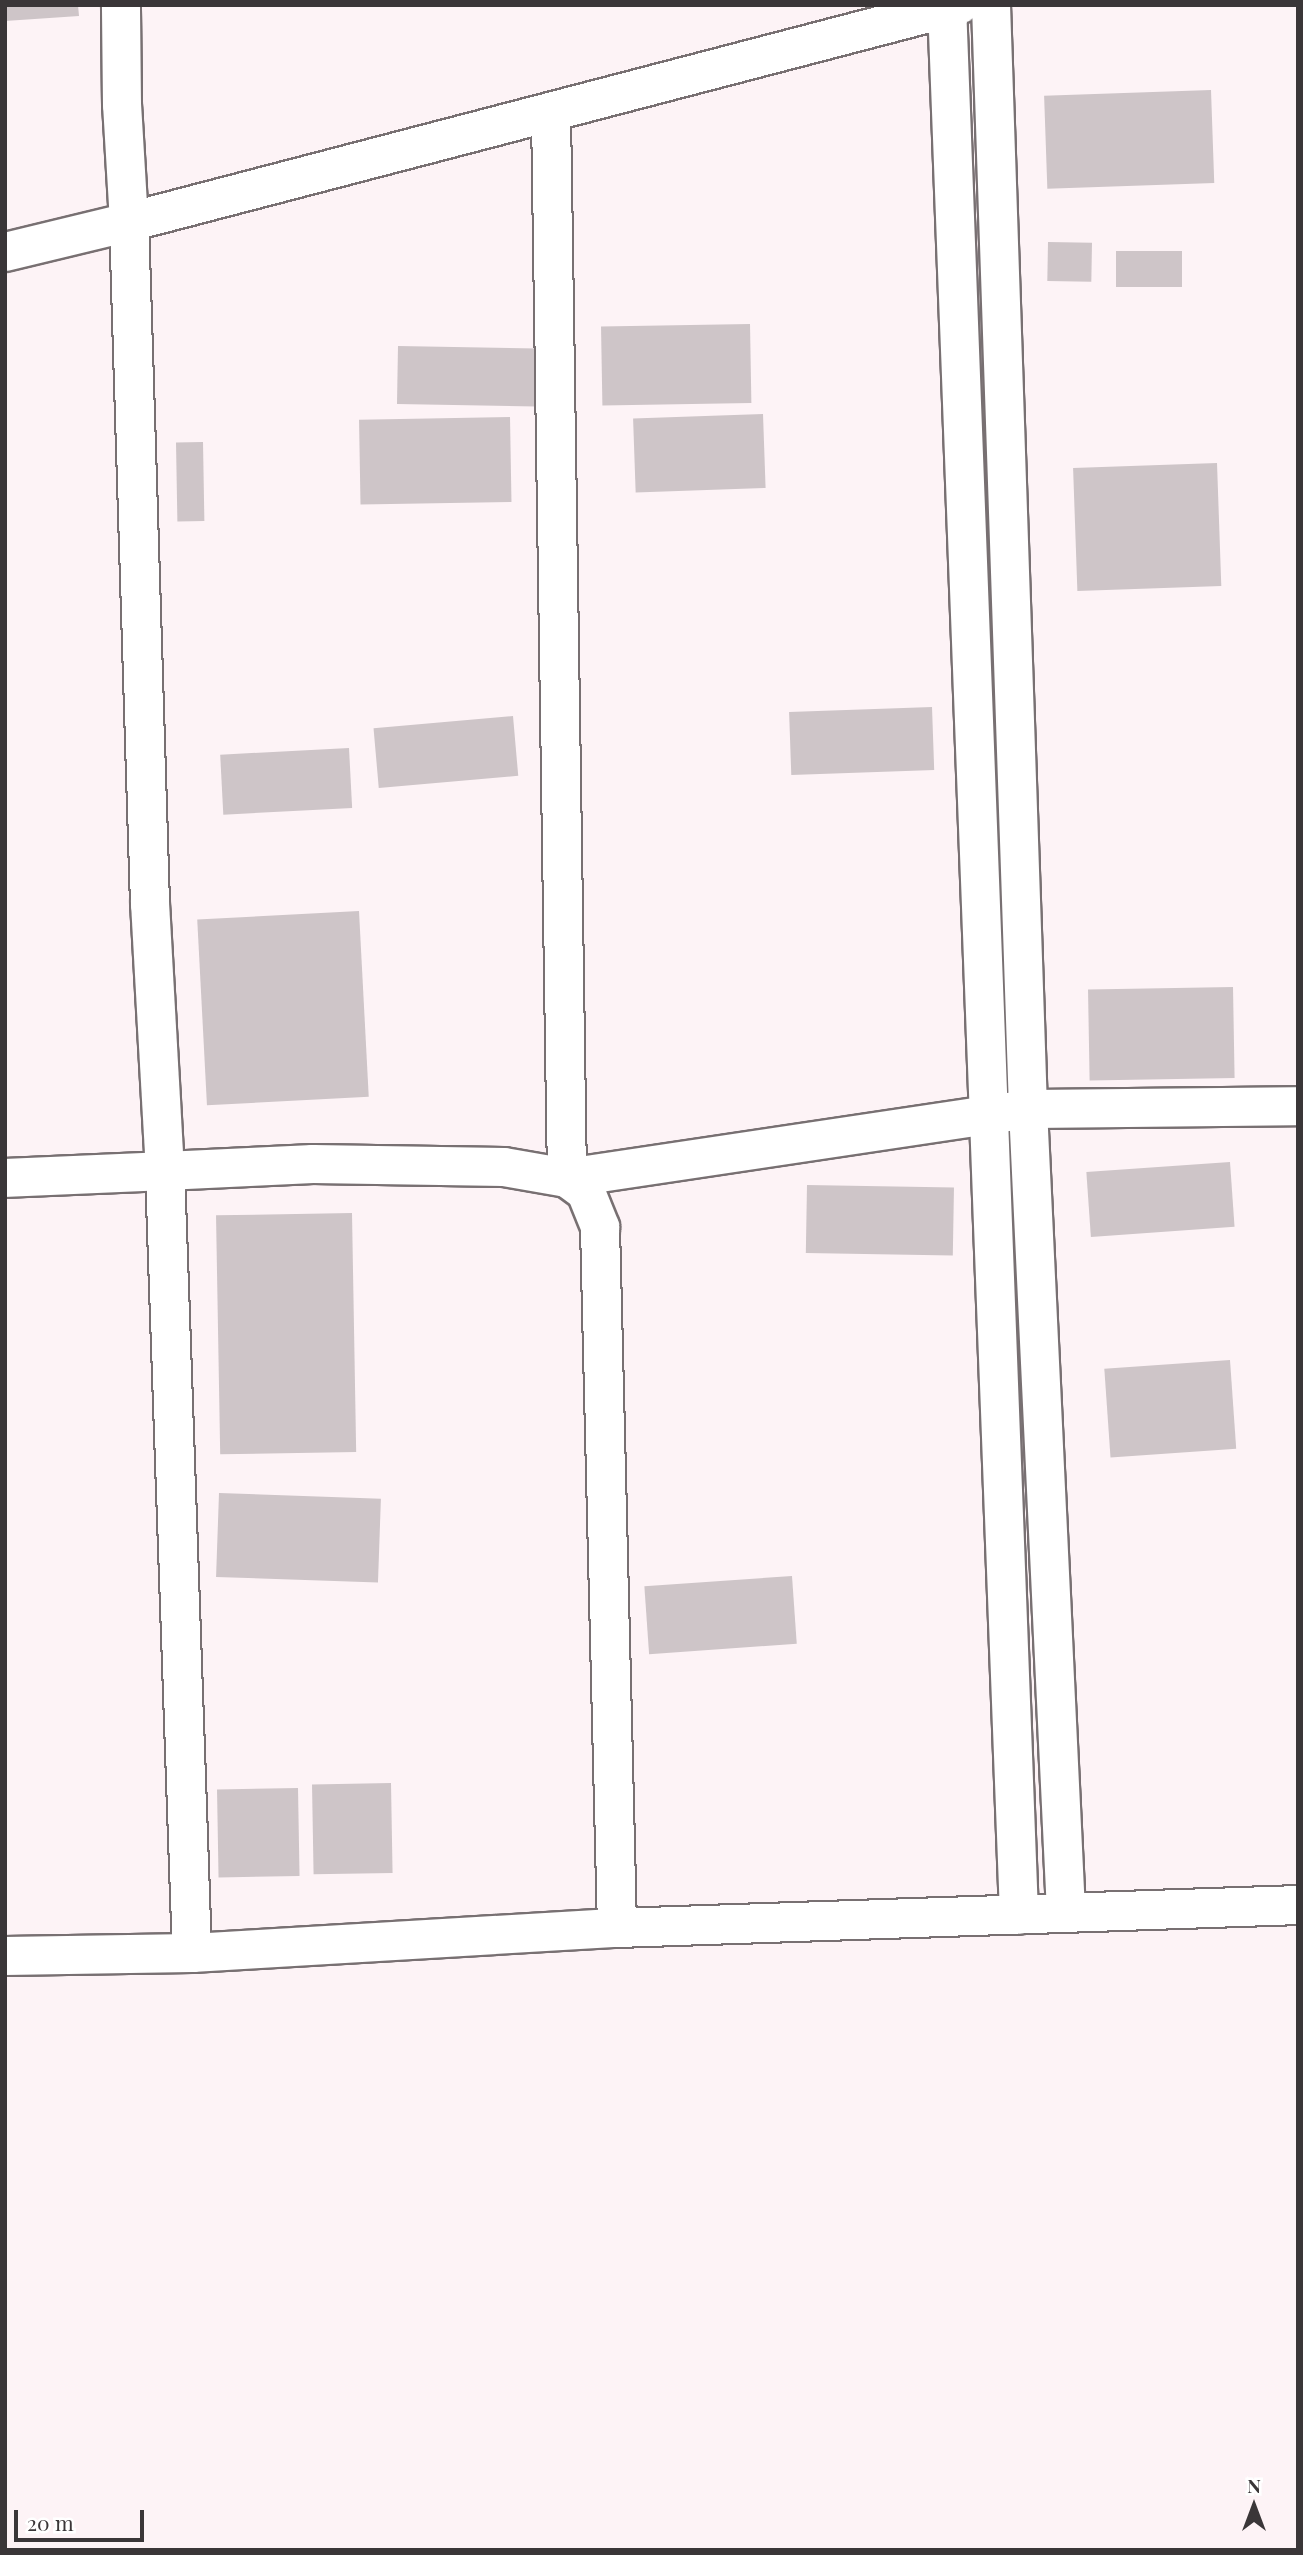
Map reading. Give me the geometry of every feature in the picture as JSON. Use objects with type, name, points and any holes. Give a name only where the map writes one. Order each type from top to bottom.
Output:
[{"type":"street","points":[[121,5],[122,105],[129,222],[150,904],[164,1171],[192,1953]]},
{"type":"street","points":[[991,5],[1028,1109],[1066,1913]]},
{"type":"street","points":[[5,252],[129,222],[951,6],[1019,1915]]},
{"type":"street","points":[[551,112],[567,1178]]},
{"type":"street","points":[[5,1178],[313,1164],[504,1167],[567,1178],[1028,1109],[1298,1106]]},
{"type":"street","points":[[567,1178],[586,1192],[600,1227],[617,1928]]},
{"type":"street","points":[[5,1956],[192,1953],[617,1928],[1298,1905]]},
{"type":"building","points":[[5,5],[78,5],[79,16],[5,21]]},
{"type":"building","points":[[1211,90],[1214,183],[1047,189],[1044,96]]},
{"type":"building","points":[[1048,242],[1092,243],[1091,282],[1047,281]]},
{"type":"building","points":[[1116,251],[1182,251],[1182,287],[1116,287]]},
{"type":"building","points":[[750,324],[751,403],[602,406],[601,327]]},
{"type":"building","points":[[398,346],[537,348],[536,406],[397,404]]},
{"type":"building","points":[[763,414],[766,488],[636,492],[633,419]]},
{"type":"building","points":[[510,417],[511,502],[361,505],[359,420]]},
{"type":"building","points":[[176,442],[203,442],[204,521],[177,521]]},
{"type":"building","points":[[1217,463],[1221,586],[1077,591],[1073,468]]},
{"type":"building","points":[[932,707],[934,770],[791,775],[789,712]]},
{"type":"building","points":[[513,716],[518,776],[379,788],[374,728]]},
{"type":"building","points":[[349,748],[352,808],[223,815],[220,755]]},
{"type":"building","points":[[359,911],[369,1097],[207,1105],[197,919]]},
{"type":"building","points":[[1233,987],[1235,1078],[1090,1081],[1088,990]]},
{"type":"building","points":[[1230,1162],[1235,1227],[1091,1237],[1086,1172]]},
{"type":"building","points":[[807,1185],[954,1188],[953,1256],[806,1253]]},
{"type":"building","points":[[352,1213],[356,1452],[220,1454],[216,1215]]},
{"type":"building","points":[[1230,1360],[1236,1449],[1111,1458],[1104,1369]]},
{"type":"building","points":[[219,1493],[381,1499],[378,1583],[216,1577]]},
{"type":"building","points":[[792,1576],[797,1644],[649,1654],[644,1586]]},
{"type":"building","points":[[391,1783],[393,1873],[314,1874],[312,1784]]},
{"type":"building","points":[[298,1788],[300,1876],[219,1877],[217,1789]]}]
